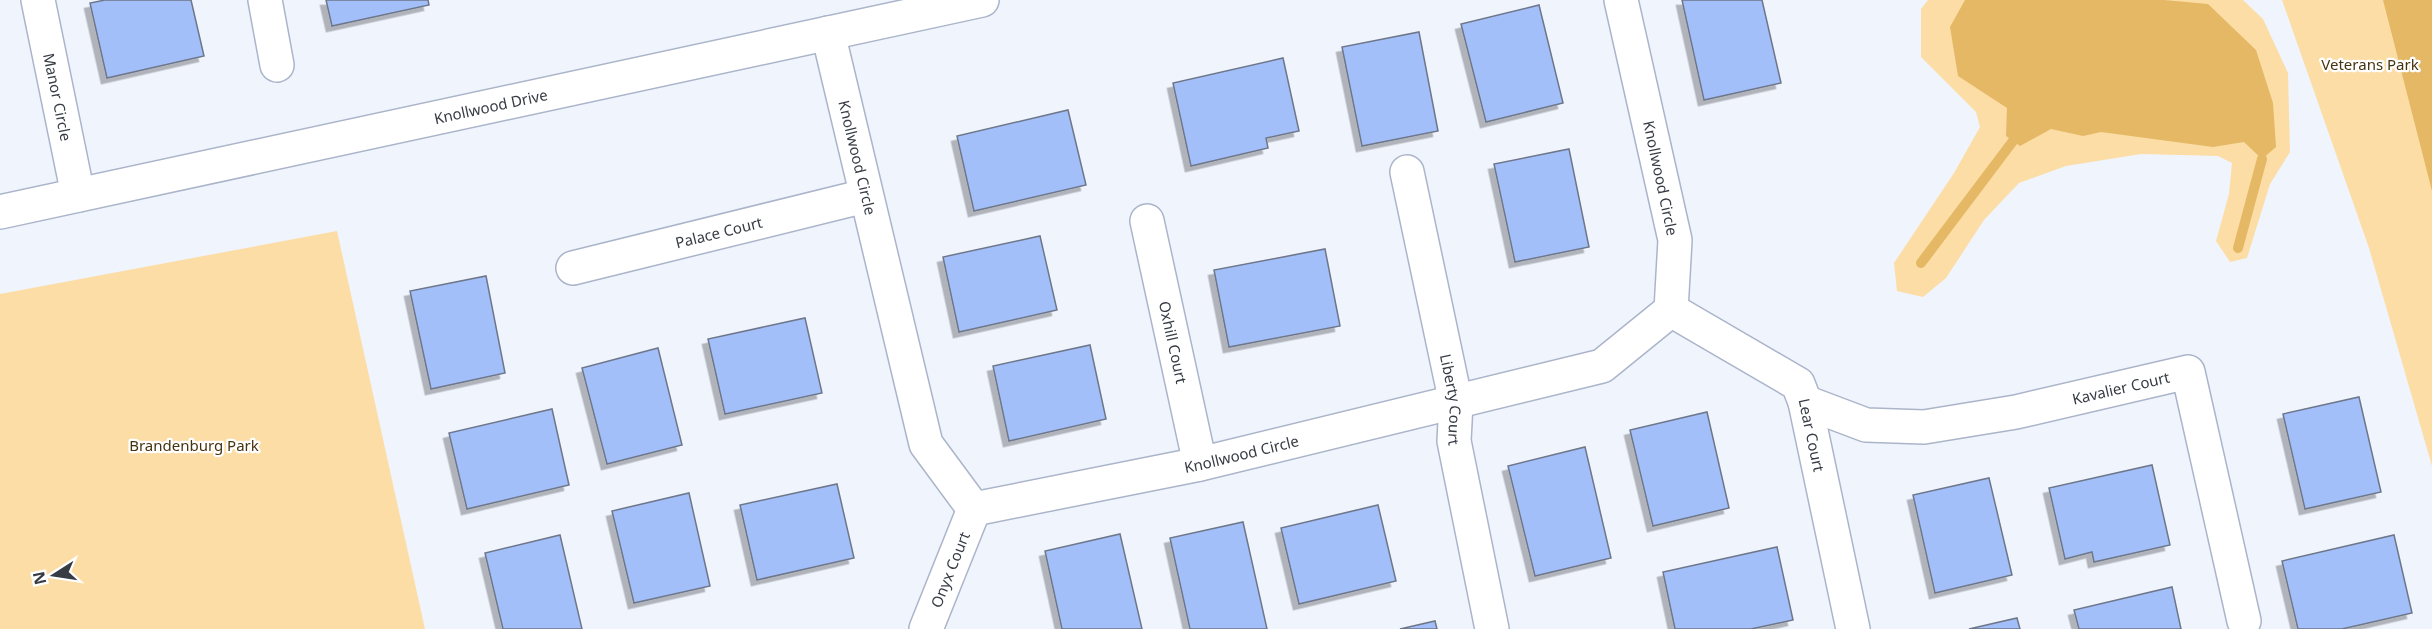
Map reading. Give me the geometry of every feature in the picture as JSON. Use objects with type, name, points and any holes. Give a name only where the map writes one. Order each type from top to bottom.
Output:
[{"type":"street","name":"Manor Circle","points":[[38,0],[78,195]]},
{"type":"street","points":[[265,0],[277,64]]},
{"type":"street","name":"Knollwood Drive","points":[[0,212],[982,0]]},
{"type":"street","name":"Knollwood Circle","points":[[828,33],[865,196],[926,444],[974,509],[1200,464],[1602,366],[1671,310],[1675,240],[1621,0]]},
{"type":"street","name":"Liberty Court","points":[[1407,172],[1456,403],[1454,441],[1492,629]]},
{"type":"street","name":"Palace Court","points":[[573,268],[865,196]]},
{"type":"street","name":"Oxhill Court","points":[[1147,220],[1200,464]]},
{"type":"street","name":"Lear Court","points":[[1671,310],[1798,384],[1805,402],[1853,629]]},
{"type":"street","name":"Kavalier Court","points":[[1805,402],[1866,425],[1924,427],[2016,412],[2188,372],[2244,621]]},
{"type":"street","name":"Onyx Court","points":[[926,629],[974,509]]},
{"type":"green space","points":[[1928,0],[2243,0],[2263,19],[2288,73],[2290,152],[2270,184],[2247,258],[2230,262],[2216,241],[2229,194],[2232,163],[2218,156],[2141,154],[2066,166],[2019,183],[1984,220],[1946,278],[1923,297],[1897,291],[1894,263],[1954,173],[1980,127],[1976,112],[1921,57],[1921,9]]},
{"type":"green space","name":"Veterans Park","points":[[2282,0],[2432,0],[2432,466],[2369,248]]},
{"type":"green space","name":"Brandenburg Park","points":[[337,231],[425,629],[0,629],[0,294]]},
{"type":"shaded area","points":[[1965,0],[2164,0],[2208,4],[2256,50],[2273,103],[2276,147],[2262,159],[2244,142],[2213,147],[2101,132],[2083,136],[2051,129],[2020,146],[2006,136],[2007,108],[1958,76],[1950,27]]},
{"type":"shaded area","points":[[2383,0],[2432,0],[2432,191]]},
{"type":"building","points":[[105,0],[191,0],[204,56],[107,78],[90,3]]},
{"type":"building","points":[[326,0],[428,0],[429,5],[332,26]]},
{"type":"building","points":[[1682,0],[1762,0],[1781,83],[1704,100]]},
{"type":"building","points":[[1539,5],[1563,103],[1486,122],[1461,24]]},
{"type":"building","points":[[1419,32],[1438,131],[1362,146],[1342,47]]},
{"type":"building","points":[[1283,58],[1299,131],[1266,138],[1268,148],[1191,166],[1173,83]]},
{"type":"building","points":[[1068,110],[1086,185],[974,211],[957,136]]},
{"type":"building","points":[[1569,149],[1589,247],[1515,262],[1494,164]]},
{"type":"building","points":[[1040,236],[1057,310],[959,332],[943,257]]},
{"type":"building","points":[[1325,249],[1340,326],[1229,347],[1214,270]]},
{"type":"building","points":[[486,276],[505,373],[431,389],[410,291]]},
{"type":"building","points":[[805,318],[822,393],[725,414],[708,339]]},
{"type":"building","points":[[1090,345],[1106,419],[1009,441],[993,366]]},
{"type":"building","points":[[658,348],[682,445],[607,464],[582,368]]},
{"type":"building","points":[[2359,397],[2381,492],[2305,509],[2283,414]]},
{"type":"building","points":[[552,409],[569,485],[467,509],[449,433]]},
{"type":"building","points":[[1707,412],[1729,508],[1653,526],[1630,430]]},
{"type":"building","points":[[1585,447],[1611,558],[1535,576],[1508,466]]},
{"type":"building","points":[[2152,465],[2170,545],[2094,562],[2092,552],[2065,559],[2049,488]]},
{"type":"building","points":[[1989,478],[2012,575],[1935,593],[1913,495]]},
{"type":"building","points":[[837,484],[854,558],[757,580],[740,505]]},
{"type":"building","points":[[689,493],[710,586],[634,603],[612,511]]},
{"type":"building","points":[[1378,505],[1396,581],[1299,604],[1281,528]]},
{"type":"building","points":[[1243,522],[1267,629],[1190,629],[1170,538]]},
{"type":"building","points":[[1120,534],[1142,629],[1062,629],[1045,551]]},
{"type":"building","points":[[560,535],[582,629],[503,629],[485,553]]},
{"type":"building","points":[[2394,535],[2412,613],[2342,629],[2298,629],[2282,561]]},
{"type":"building","points":[[1777,547],[1793,620],[1751,629],[1675,629],[1663,572]]},
{"type":"building","points":[[2172,587],[2181,629],[2079,629],[2074,610]]},
{"type":"building","points":[[2017,618],[2020,629],[1969,629]]},
{"type":"building","points":[[1435,621],[1437,629],[1400,629]]},
{"type":"waterway","points":[[1921,263],[2013,141]]},
{"type":"waterway","points":[[2238,248],[2262,159]]}]
